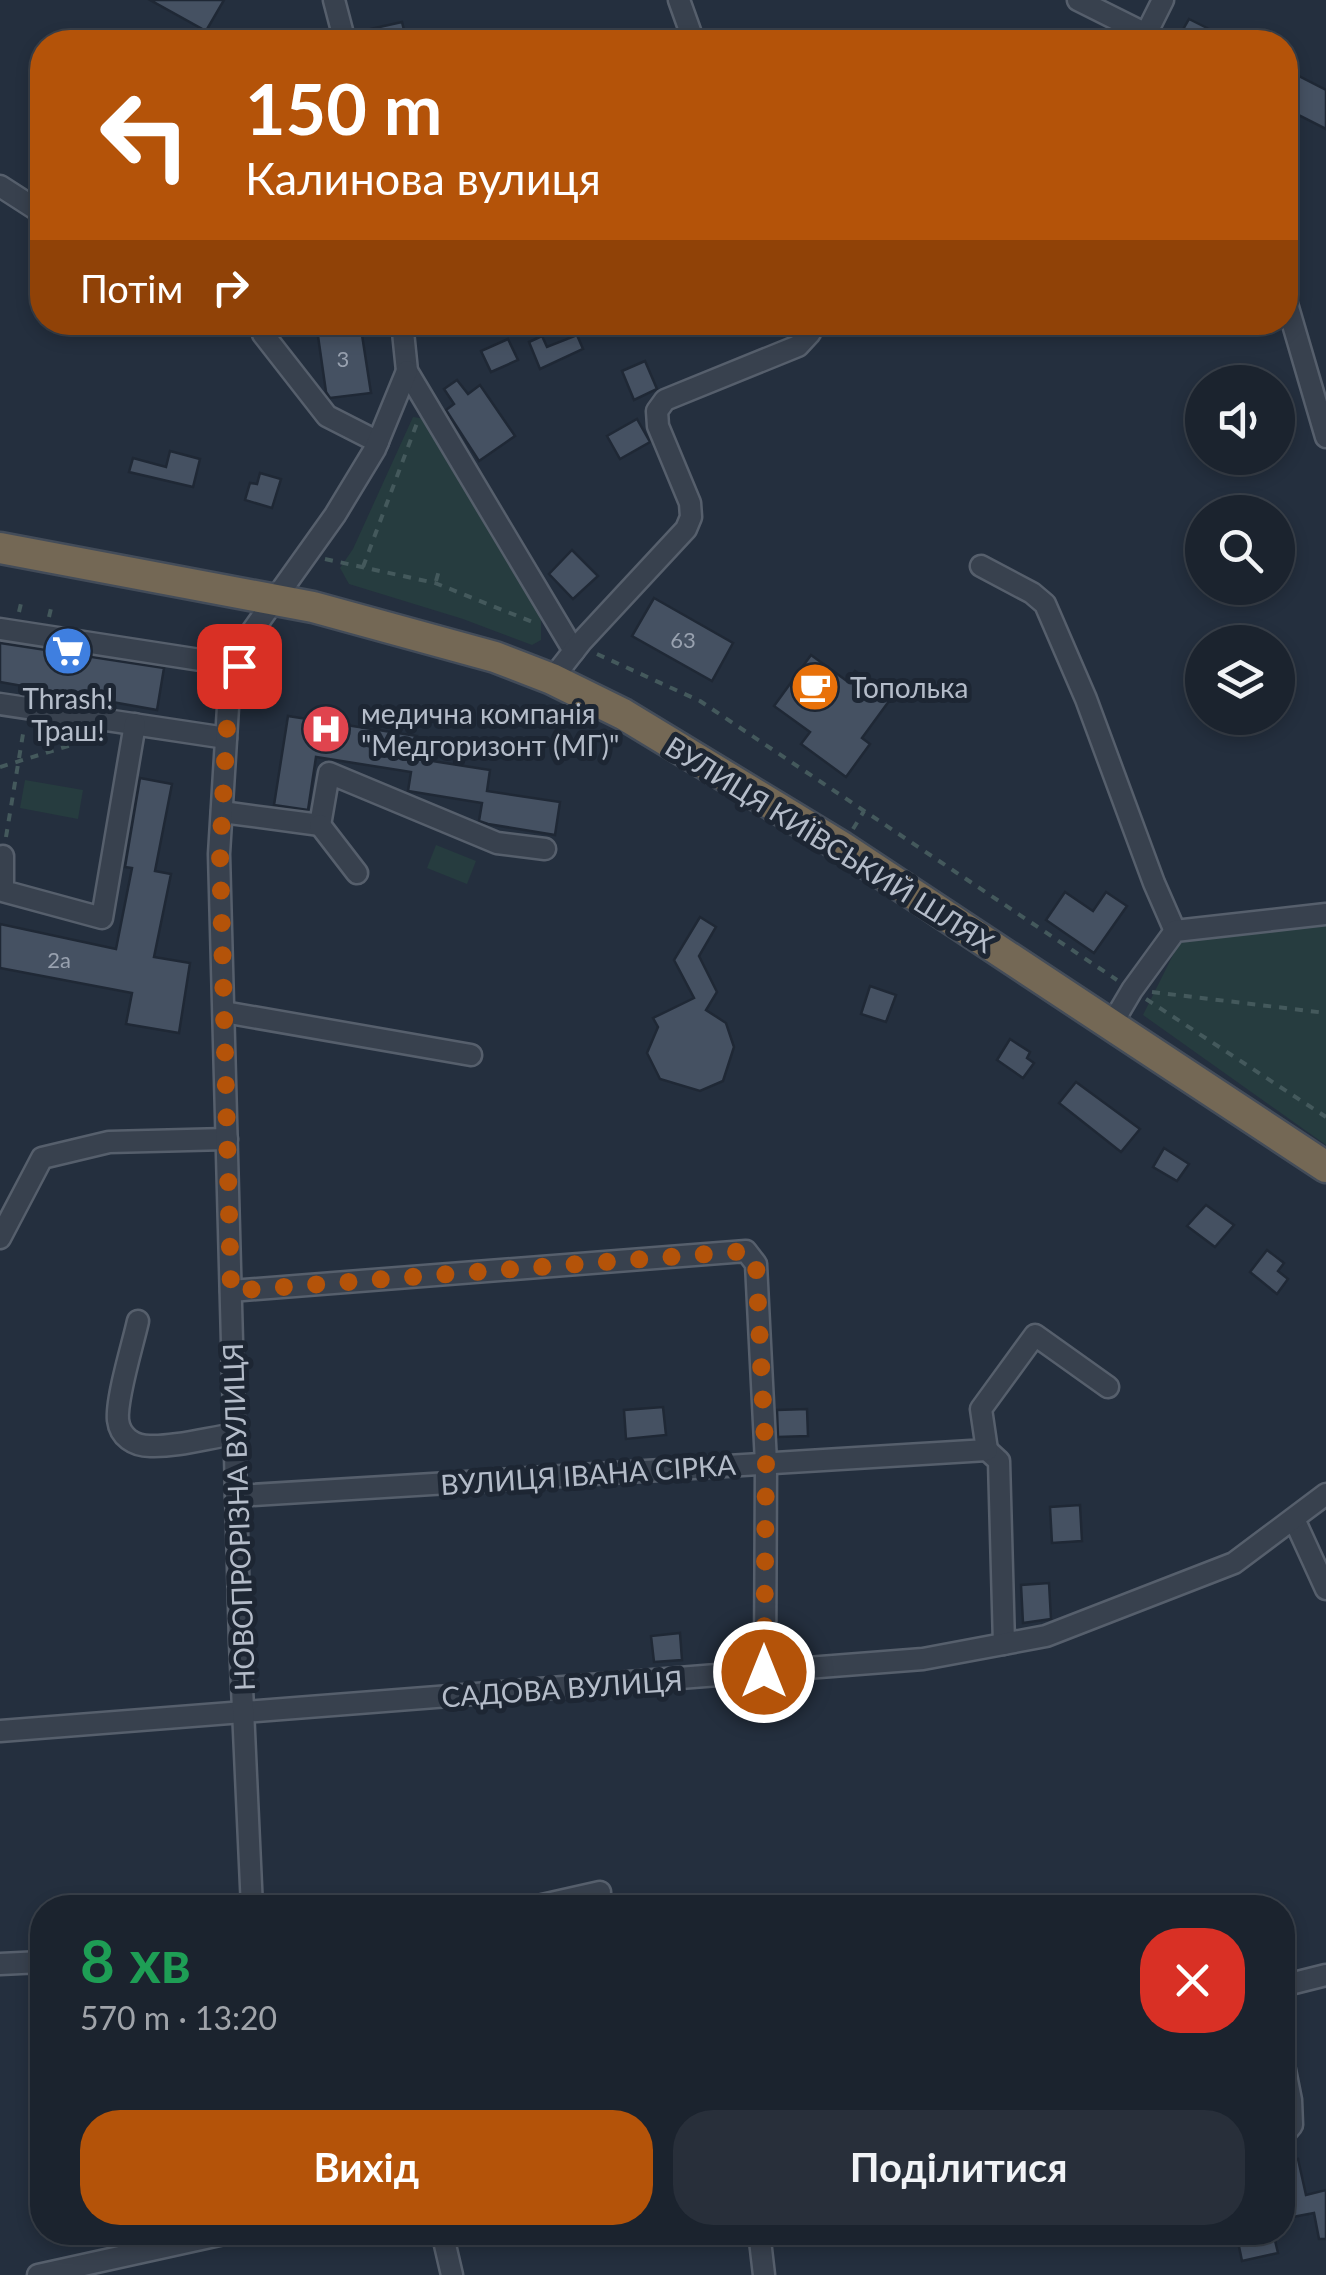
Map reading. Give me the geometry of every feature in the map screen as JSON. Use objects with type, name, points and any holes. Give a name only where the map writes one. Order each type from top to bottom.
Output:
[{"type":"highway","name":"ВУЛИЦЯ КИЇВСЬКИЙ ШЛЯХ","points":[[0,548],[275,599],[407,631],[552,679],[623,714],[842,847],[1326,1167]]},
{"type":"street","points":[[334,0],[342,30]]},
{"type":"street","points":[[679,0],[690,30]]},
{"type":"street","points":[[1078,0],[1134,30]]},
{"type":"street","points":[[1152,30],[1163,0]]},
{"type":"street","points":[[0,186],[30,205]]},
{"type":"street","points":[[264,335],[327,416],[378,442]]},
{"type":"street","points":[[403,335],[406,371],[573,642]]},
{"type":"street","points":[[552,679],[573,642],[686,530],[690,503],[658,426],[657,412],[665,400],[798,346],[808,335]]},
{"type":"street","points":[[1296,335],[1326,437]]},
{"type":"street","name":"НОВОПРОРІЗНА ВУЛИЦЯ","points":[[251,1895],[236,1496],[220,854],[229,690],[253,630],[335,515],[378,442],[406,371]]},
{"type":"street","points":[[981,566],[1032,593],[1044,604],[1086,699],[1175,930]]},
{"type":"street","points":[[0,629],[239,666]]},
{"type":"street","points":[[0,704],[226,738]]},
{"type":"street","points":[[3,856],[3,891],[102,918],[135,724]]},
{"type":"street","points":[[320,826],[329,773],[497,843],[546,849]]},
{"type":"street","points":[[222,812],[320,826],[356,873]]},
{"type":"street","points":[[1104,1022],[1116,1017],[1175,930],[1326,914]]},
{"type":"street","points":[[224,1012],[471,1055]]},
{"type":"street","points":[[3,1229],[42,1158],[109,1142],[227,1139]]},
{"type":"street","points":[[231,1291],[746,1251],[756,1264],[766,1463],[764,1672]]},
{"type":"street","points":[[138,1321],[119,1406],[118,1422],[124,1437],[137,1445],[152,1446],[235,1434]]},
{"type":"street","points":[[1004,1644],[999,1461],[986,1450],[982,1409],[1035,1335],[1108,1387]]},
{"type":"street","name":"ВУЛИЦЯ ІВАНА СІРКА","points":[[236,1496],[986,1450]]},
{"type":"street","name":"САДОВА ВУЛИЦЯ","points":[[0,1731],[923,1660],[1046,1636],[1234,1563],[1326,1494]]},
{"type":"street","points":[[1294,1520],[1326,1590]]},
{"type":"street","points":[[587,1895],[600,1892]]},
{"type":"street","points":[[0,1964],[30,1963]]},
{"type":"street","points":[[1295,1983],[1326,1975]]},
{"type":"street","points":[[38,2275],[125,2266],[191,2245]]},
{"type":"street","points":[[445,2245],[452,2275]]},
{"type":"street","points":[[761,2245],[764,2275]]},
{"type":"path","points":[[363,567],[416,423]]},
{"type":"path","points":[[307,556],[435,583],[700,701],[1326,1117]]},
{"type":"path","points":[[435,583],[440,566]]},
{"type":"path","points":[[3,856],[27,708]]},
{"type":"path","points":[[0,767],[135,724]]},
{"type":"path","points":[[1132,990],[1326,1013]]},
{"type":"green space","points":[[413,417],[426,419],[541,617],[541,640],[532,645],[349,584],[340,568],[353,549]]},
{"type":"green space","points":[[25,780],[83,790],[78,819],[20,808]]},
{"type":"green space","points":[[436,845],[476,861],[467,884],[427,868]]},
{"type":"green space","points":[[1326,924],[1326,1145],[1143,1015],[1181,939]]},
{"type":"building","points":[[150,0],[224,0],[204,30]]},
{"type":"building","points":[[1189,19],[1211,30],[1183,30]]},
{"type":"building","points":[[402,22],[404,30],[366,30]]},
{"type":"building","points":[[1298,76],[1326,90],[1326,129],[1298,115]]},
{"type":"building","points":[[318,335],[362,335],[371,393],[330,398]]},
{"type":"building","points":[[577,335],[583,349],[540,369],[529,342],[542,336],[547,347]]},
{"type":"building","points":[[508,339],[518,360],[491,372],[481,351]]},
{"type":"building","points":[[645,361],[657,389],[634,400],[622,371]]},
{"type":"building","points":[[457,380],[468,394],[480,385],[515,436],[479,461],[446,410],[454,404],[444,389]]},
{"type":"building","points":[[637,419],[650,442],[620,459],[607,436]]},
{"type":"building","points":[[170,451],[200,459],[193,487],[129,472],[133,458],[166,467]]},
{"type":"building","points":[[260,473],[281,479],[272,508],[245,500],[250,483],[257,484]]},
{"type":"building","points":[[572,550],[598,576],[573,599],[549,574]]},
{"type":"building","points":[[654,598],[733,643],[712,681],[632,636]]},
{"type":"building","points":[[0,643],[164,668],[157,710],[0,682]]},
{"type":"building","points":[[811,655],[847,681],[855,671],[892,697],[862,738],[870,744],[846,777],[801,744],[810,732],[774,706]]},
{"type":"building","points":[[288,716],[417,736],[413,758],[490,770],[487,791],[560,802],[555,835],[479,821],[482,803],[408,791],[411,772],[316,757],[308,810],[274,805]]},
{"type":"building","points":[[140,778],[172,784],[155,871],[171,874],[154,957],[190,963],[179,1033],[126,1024],[132,993],[0,968],[0,924],[116,949],[132,868],[125,867]]},
{"type":"building","points":[[1065,892],[1093,911],[1106,892],[1127,906],[1094,953],[1046,920]]},
{"type":"building","points":[[700,917],[716,927],[699,956],[717,992],[706,1010],[726,1023],[734,1047],[723,1081],[700,1091],[660,1079],[647,1053],[658,1027],[653,1018],[694,998],[674,960]]},
{"type":"building","points":[[870,986],[896,995],[886,1022],[861,1014]]},
{"type":"building","points":[[1010,1039],[1030,1052],[1027,1058],[1034,1063],[1023,1078],[997,1060]]},
{"type":"building","points":[[1076,1082],[1140,1129],[1121,1152],[1059,1103]]},
{"type":"building","points":[[1164,1148],[1189,1164],[1177,1181],[1153,1167]]},
{"type":"building","points":[[1206,1205],[1234,1225],[1215,1247],[1187,1226]]},
{"type":"building","points":[[1267,1250],[1284,1263],[1278,1271],[1288,1279],[1277,1294],[1250,1272]]},
{"type":"building","points":[[663,1407],[666,1435],[626,1439],[624,1410]]},
{"type":"building","points":[[807,1409],[808,1436],[778,1437],[777,1410]]},
{"type":"building","points":[[1080,1505],[1082,1541],[1052,1543],[1050,1507]]},
{"type":"building","points":[[1049,1583],[1051,1619],[1023,1623],[1021,1585]]},
{"type":"building","points":[[680,1633],[682,1660],[654,1662],[651,1636]]},
{"type":"building","points":[[1298,2159],[1306,2195],[1326,2190],[1326,2239],[1319,2239],[1314,2213],[1295,2217]]},
{"type":"building","points":[[1239,2245],[1276,2245],[1278,2253],[1242,2261]]},
{"type":"place","name":"Thrash! Траш!","points":[[68,651]]},
{"type":"place","name":"Тополька","points":[[815,687]]},
{"type":"place","name":"медична компанія \"Медгоризонт (МГ)\"","points":[[326,729]]},
{"type":"route","points":[[239,666],[229,690],[220,854],[231,1291],[746,1251],[756,1264],[766,1463],[764,1672]]}]
